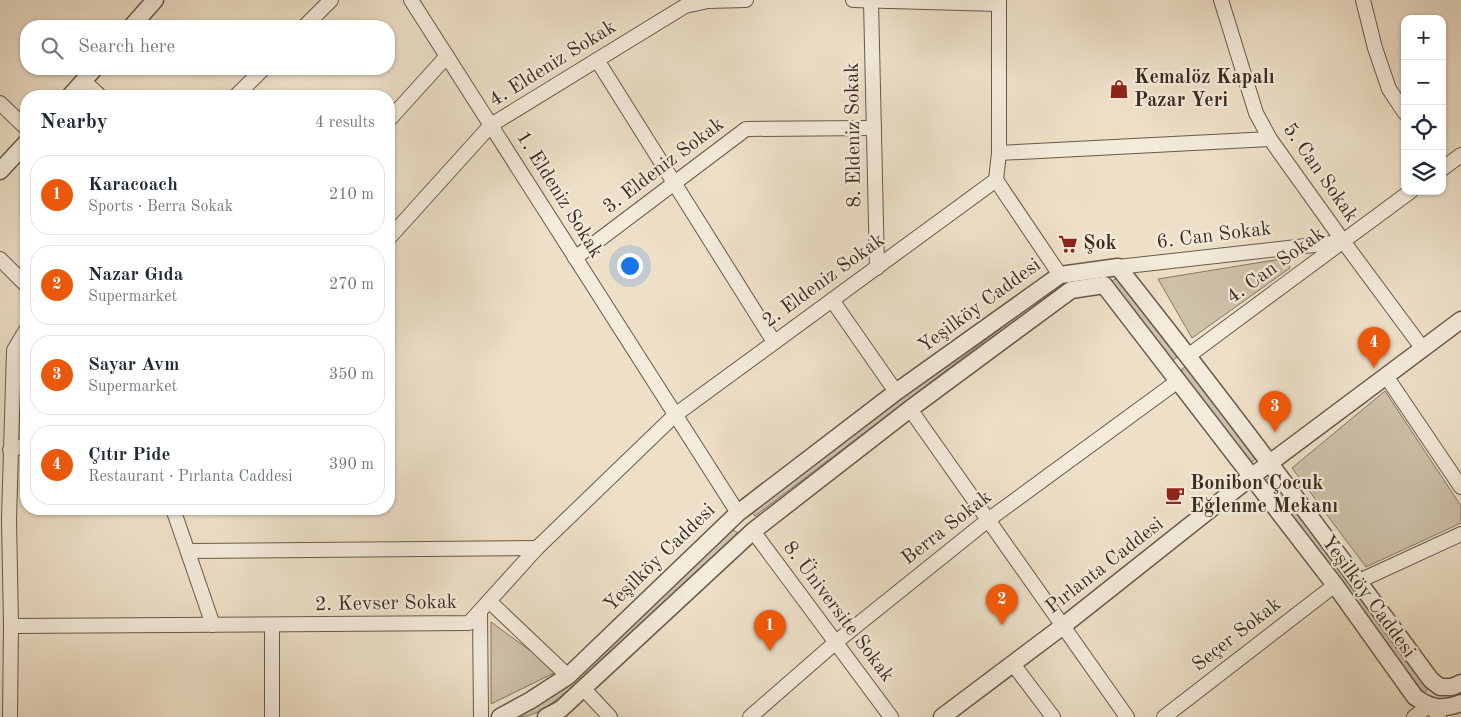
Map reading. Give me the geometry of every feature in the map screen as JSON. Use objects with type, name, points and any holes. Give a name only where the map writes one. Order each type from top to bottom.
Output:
[{"type":"street","points":[[137,20],[155,0]]},
{"type":"street","points":[[311,20],[331,0]]},
{"type":"street","name":"1. Eldeniz Sokak","points":[[412,0],[738,513]]},
{"type":"street","name":"4. Eldeniz Sokak","points":[[395,231],[491,126],[685,6],[708,1],[746,0]]},
{"type":"street","points":[[853,0],[999,2],[999,153],[996,180],[1071,290]]},
{"type":"street","points":[[1363,0],[1388,89],[1401,107]]},
{"type":"street","name":"8. Eldeniz Sokak","points":[[871,1],[876,268]]},
{"type":"street","name":"5. Can Sokak","points":[[1225,1],[1256,113],[1270,139],[1343,242],[1423,349]]},
{"type":"street","points":[[395,113],[447,56]]},
{"type":"street","points":[[597,60],[774,342]]},
{"type":"street","points":[[75,90],[89,75],[97,90]]},
{"type":"street","points":[[242,90],[257,75]]},
{"type":"street","points":[[0,103],[20,122]]},
{"type":"street","name":"3. Eldeniz Sokak","points":[[575,258],[746,129],[874,128]]},
{"type":"street","points":[[999,153],[1270,139]]},
{"type":"street","points":[[0,171],[20,149]]},
{"type":"street","points":[[1446,165],[1461,155]]},
{"type":"street","name":"2. Eldeniz Sokak","points":[[675,415],[996,180]]},
{"type":"street","name":"4. Can Sokak","points":[[1188,356],[1407,195]]},
{"type":"street","name":"6. Can Sokak","points":[[1118,267],[1343,242]]},
{"type":"street","points":[[0,258],[20,280]]},
{"type":"street","points":[[1104,285],[1118,267]]},
{"type":"street","name":"Yeşilköy Caddesi","points":[[500,717],[568,676],[738,513],[896,392],[1060,275],[1118,267],[1188,356],[1431,680],[1440,688]]},
{"type":"street","name":"Yeşilköy Caddesi","points":[[546,717],[561,709],[753,531],[910,409],[1071,290],[1104,285],[1335,585],[1415,697],[1434,711]]},
{"type":"street","points":[[832,300],[896,392]]},
{"type":"street","name":"Pırlanta Caddesi","points":[[942,717],[1063,626],[1269,463],[1461,320]]},
{"type":"street","points":[[10,717],[11,626],[4,519],[10,450],[14,350],[20,340]]},
{"type":"street","points":[[1174,376],[1188,356]]},
{"type":"street","name":"Berra Sokak","points":[[750,717],[836,642],[988,520],[1174,376]]},
{"type":"street","points":[[1386,376],[1461,487]]},
{"type":"street","points":[[910,409],[1127,717]]},
{"type":"street","name":"2. Kevser Sokak","points":[[11,626],[469,623],[537,548],[675,415]]},
{"type":"street","points":[[10,450],[20,447]]},
{"type":"street","points":[[738,513],[753,531]]},
{"type":"street","points":[[175,515],[213,625]]},
{"type":"street","name":"8. Üniversite Sokak","points":[[753,531],[891,717]]},
{"type":"street","points":[[1359,582],[1461,534]]},
{"type":"street","points":[[188,551],[537,548]]},
{"type":"street","name":"Seçer Sokak","points":[[1164,717],[1335,585]]},
{"type":"street","points":[[485,606],[568,676]]},
{"type":"street","points":[[481,717],[485,606]]},
{"type":"street","points":[[272,625],[272,717]]},
{"type":"street","points":[[1013,664],[1053,717]]},
{"type":"street","points":[[1434,711],[1440,688],[1452,687],[1461,683]]},
{"type":"street","points":[[583,688],[610,717]]},
{"type":"street","points":[[1414,717],[1438,708],[1447,708],[1461,703]]},
{"type":"shaded area","points":[[1287,258],[1290,268],[1192,338],[1158,279]]},
{"type":"shaded area","points":[[1117,278],[1177,357],[1172,361],[1112,281]]},
{"type":"shaded area","points":[[1039,294],[1041,298],[755,516],[752,513]]},
{"type":"shaded area","points":[[1186,366],[1255,459],[1249,465],[1181,370]]},
{"type":"shaded area","points":[[1385,391],[1461,506],[1461,523],[1366,567],[1292,468]]},
{"type":"shaded area","points":[[1271,476],[1428,689],[1424,693],[1264,481]]},
{"type":"shaded area","points":[[733,530],[738,533],[571,688],[540,711],[518,717],[550,698],[570,683]]},
{"type":"shaded area","points":[[491,622],[558,671],[491,704]]},
{"type":"place","name":"Kemalöz Kapalı Pazar Yeri","points":[[1119,89]]},
{"type":"place","name":"Şok","points":[[1068,244]]},
{"type":"place","name":"Çıtır Pide","points":[[1374,368]]},
{"type":"place","name":"Sayar Avm","points":[[1275,432]]},
{"type":"place","name":"Bonibon Çocuk Eğlenme Mekanı","points":[[1175,495]]},
{"type":"place","name":"Nazar Gıda","points":[[1002,625]]},
{"type":"place","name":"Karacoach","points":[[770,651]]}]
